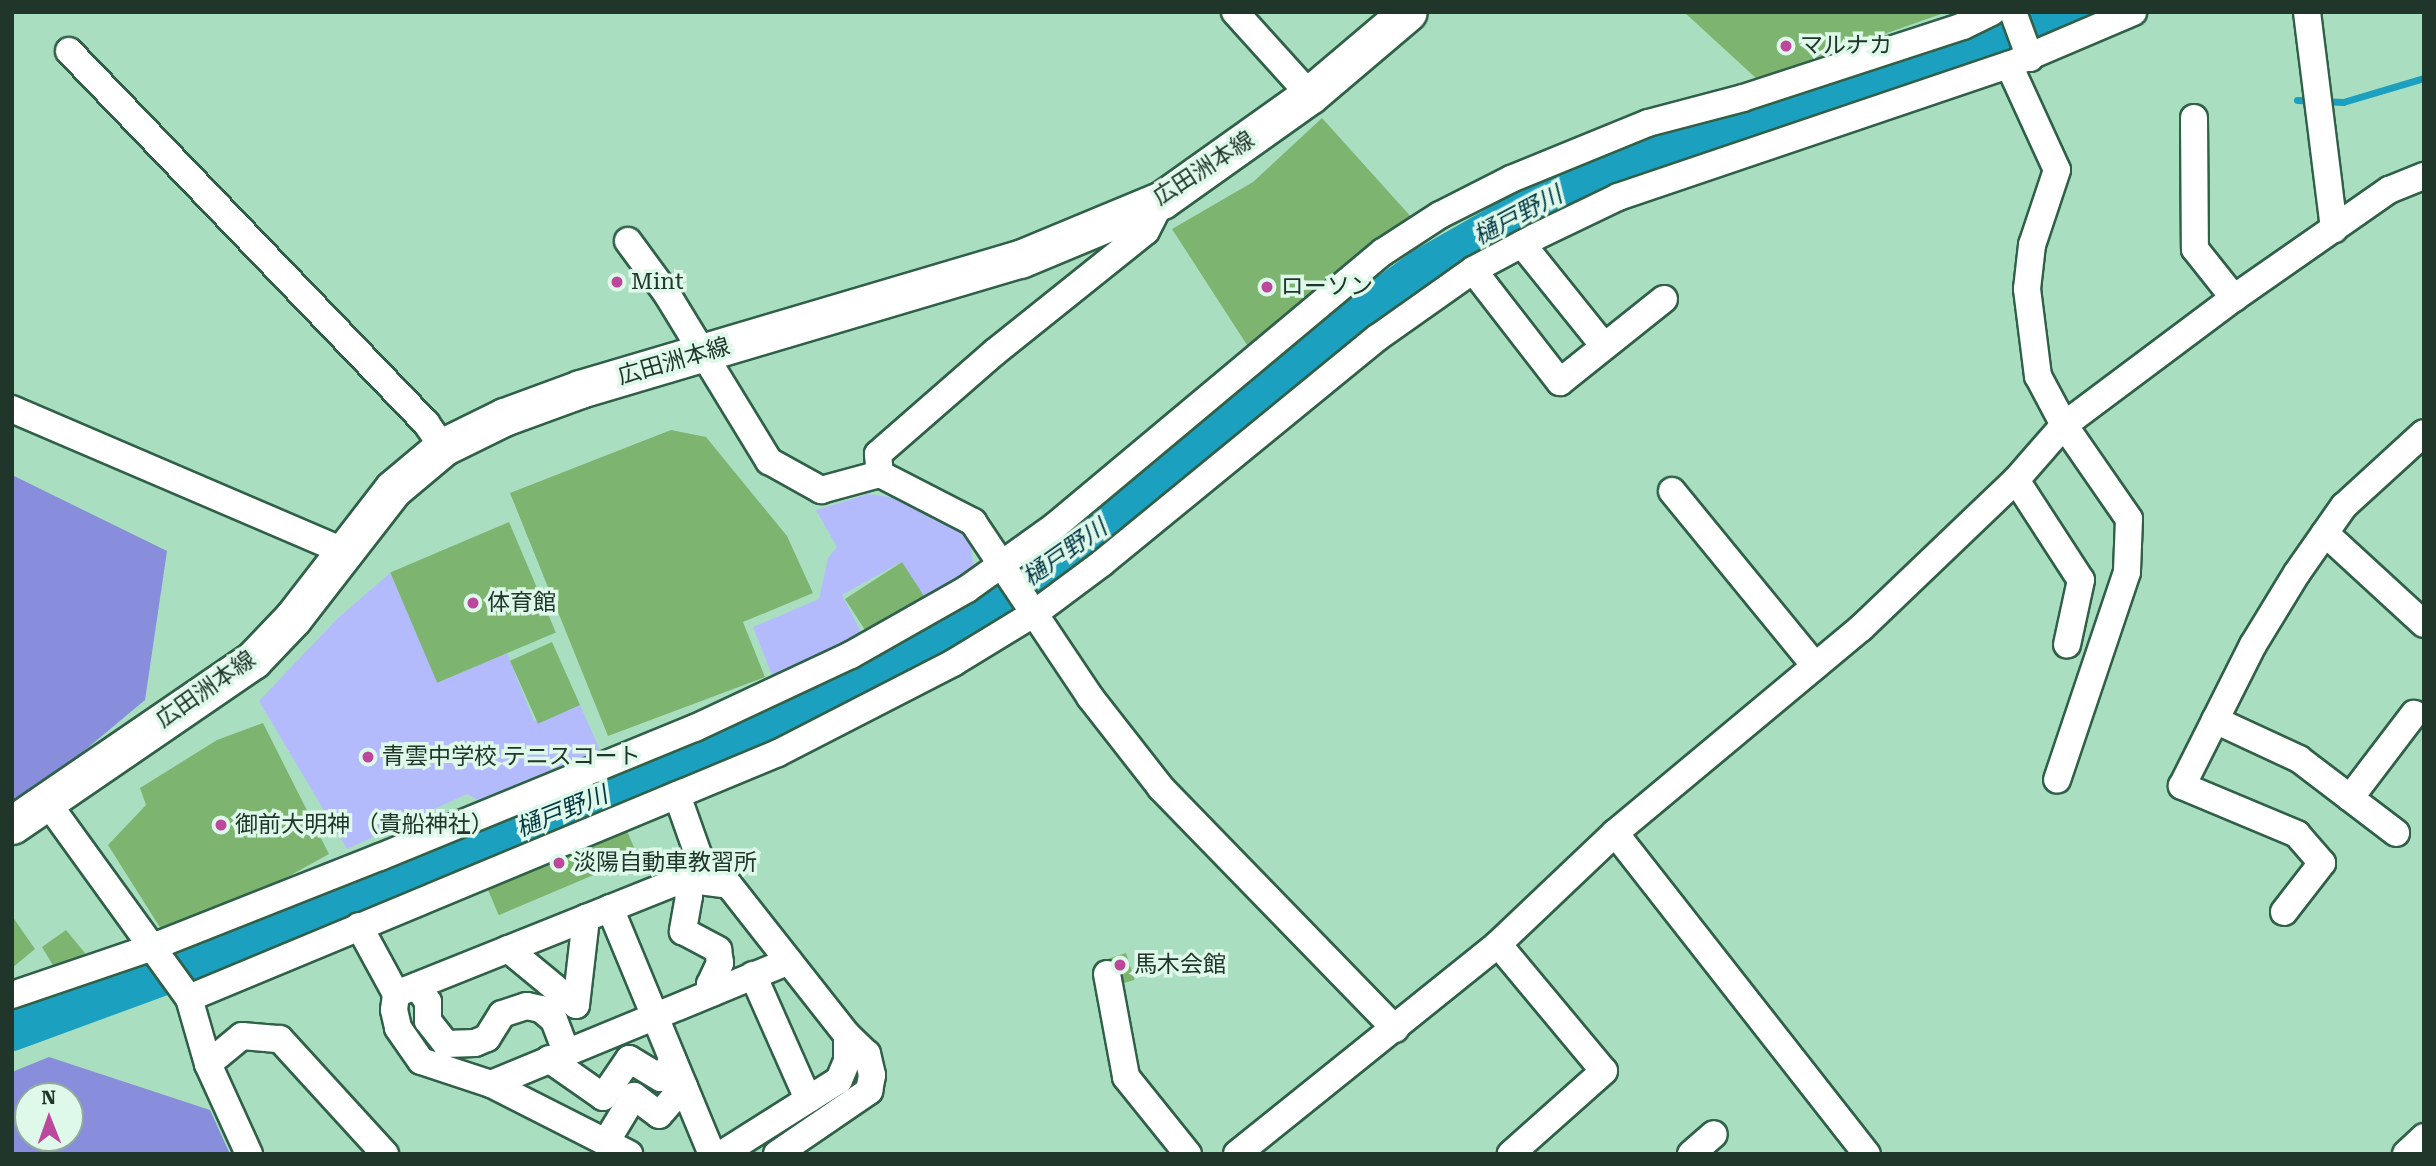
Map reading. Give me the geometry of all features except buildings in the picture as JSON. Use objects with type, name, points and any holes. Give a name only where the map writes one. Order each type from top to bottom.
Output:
[{"type":"main road","name":"広田洲本線","points":[[12,825],[253,660],[293,618],[393,489],[443,447],[503,417],[580,388],[705,354],[1020,259],[1162,200],[1310,95],[1408,12]]},
{"type":"street","points":[[1236,12],[1310,95]]},
{"type":"street","points":[[12,995],[150,948],[695,728],[916,621],[1109,484],[1383,252],[1440,215],[1511,179],[1648,123],[1743,98],[1964,26],[1992,12]]},
{"type":"street","points":[[2013,12],[2020,62],[2057,170],[2032,245],[2027,289],[2038,376],[2064,425],[2129,519],[2127,572],[2057,780]]},
{"type":"street","points":[[189,999],[852,718],[1035,613],[1377,338],[1473,270],[1522,244],[1618,197],[2020,62],[2133,12]]},
{"type":"street","points":[[2307,12],[2334,229]]},
{"type":"street","points":[[69,51],[426,423],[443,447]]},
{"type":"street","points":[[2194,118],[2195,249],[2234,298]]},
{"type":"street","points":[[1237,1154],[1498,944],[1615,833],[1815,666],[2016,480],[2064,425],[2234,298],[2389,190],[2424,176]]},
{"type":"street","points":[[880,474],[878,454],[995,352],[1146,231],[1162,200]]},
{"type":"street","points":[[628,241],[705,354],[769,461],[821,490],[880,474],[973,522],[1090,697],[1161,788],[1395,1029]]},
{"type":"street","points":[[1522,244],[1604,346]]},
{"type":"street","points":[[1473,270],[1560,382],[1664,299]]},
{"type":"street","points":[[12,409],[344,551]]},
{"type":"street","points":[[2284,912],[2322,863],[2297,834],[2182,786],[2253,645],[2325,533],[2344,506],[2424,433]]},
{"type":"street","points":[[2016,480],[2081,580],[2067,645]]},
{"type":"street","points":[[1672,491],[1815,666]]},
{"type":"street","points":[[2325,533],[2424,624]]},
{"type":"street","points":[[2350,798],[2414,714]]},
{"type":"street","points":[[2215,720],[2300,759],[2396,832]]},
{"type":"street","points":[[677,794],[696,880],[689,896],[683,932],[718,950],[720,963],[710,984],[712,993]]},
{"type":"street","points":[[47,802],[189,999],[208,1063],[249,1154]]},
{"type":"street","points":[[1615,833],[1867,1154]]},
{"type":"street","points":[[684,1086],[659,1115],[634,1097],[617,1148],[491,1084],[421,1061],[398,1028],[394,1010],[407,990],[610,908],[696,880],[729,885],[847,1035],[867,1054],[872,1075],[869,1091],[777,1154]]},
{"type":"street","points":[[610,908],[712,1154]]},
{"type":"street","points":[[508,949],[576,1005],[586,918]]},
{"type":"street","points":[[359,926],[407,990],[428,1002],[428,1021],[446,1044],[475,1044],[487,1038],[502,1014],[527,1006],[541,1009],[554,1020],[558,1056],[603,1097],[629,1059],[661,1078],[673,1061]]},
{"type":"street","points":[[1498,944],[1604,1072],[1511,1154]]},
{"type":"street","points":[[491,1084],[789,961]]},
{"type":"street","points":[[1107,974],[1126,1077],[1188,1154]]},
{"type":"street","points":[[753,975],[808,1099]]},
{"type":"street","points":[[722,1154],[839,1080],[847,1061],[847,1035]]},
{"type":"street","points":[[208,1063],[242,1036],[280,1039],[382,1153]]},
{"type":"street","points":[[1690,1154],[1714,1134]]},
{"type":"street","points":[[2406,1154],[2424,1137]]},
{"type":"shaded area","points":[[12,475],[167,551],[145,700],[12,811]]},
{"type":"shaded area","points":[[868,494],[898,498],[969,534],[974,571],[926,599],[901,562],[842,595],[862,634],[772,675],[753,627],[819,599],[828,558],[837,547],[816,510]]},
{"type":"shaded area","points":[[390,573],[439,682],[507,653],[534,721],[580,705],[600,750],[478,800],[467,794],[347,849],[259,701],[337,619]]},
{"type":"shaded area","points":[[49,1057],[210,1110],[230,1154],[12,1154],[12,1072]]},
{"type":"waterway","name":"樋戸野川","points":[[12,1031],[175,971],[652,774],[860,680],[1058,562],[1139,500],[1300,357],[1425,267],[1530,207],[1635,158],[1928,70],[2073,12]]},
{"type":"waterway","points":[[2297,100],[2343,102],[2424,78]]},
{"type":"place","name":"マルナカ","points":[[1786,46]]},
{"type":"place","name":"Mint","points":[[617,282]]},
{"type":"place","name":"ローソン","points":[[1267,287]]},
{"type":"place","name":"体育館","points":[[473,603]]},
{"type":"place","name":"青雲中学校 テニスコート","points":[[368,757]]},
{"type":"place","name":"御前大明神 （貴船神社）","points":[[221,825]]},
{"type":"place","name":"淡陽自動車教習所","points":[[559,863]]},
{"type":"place","name":"馬木会館","points":[[1120,965]]}]
